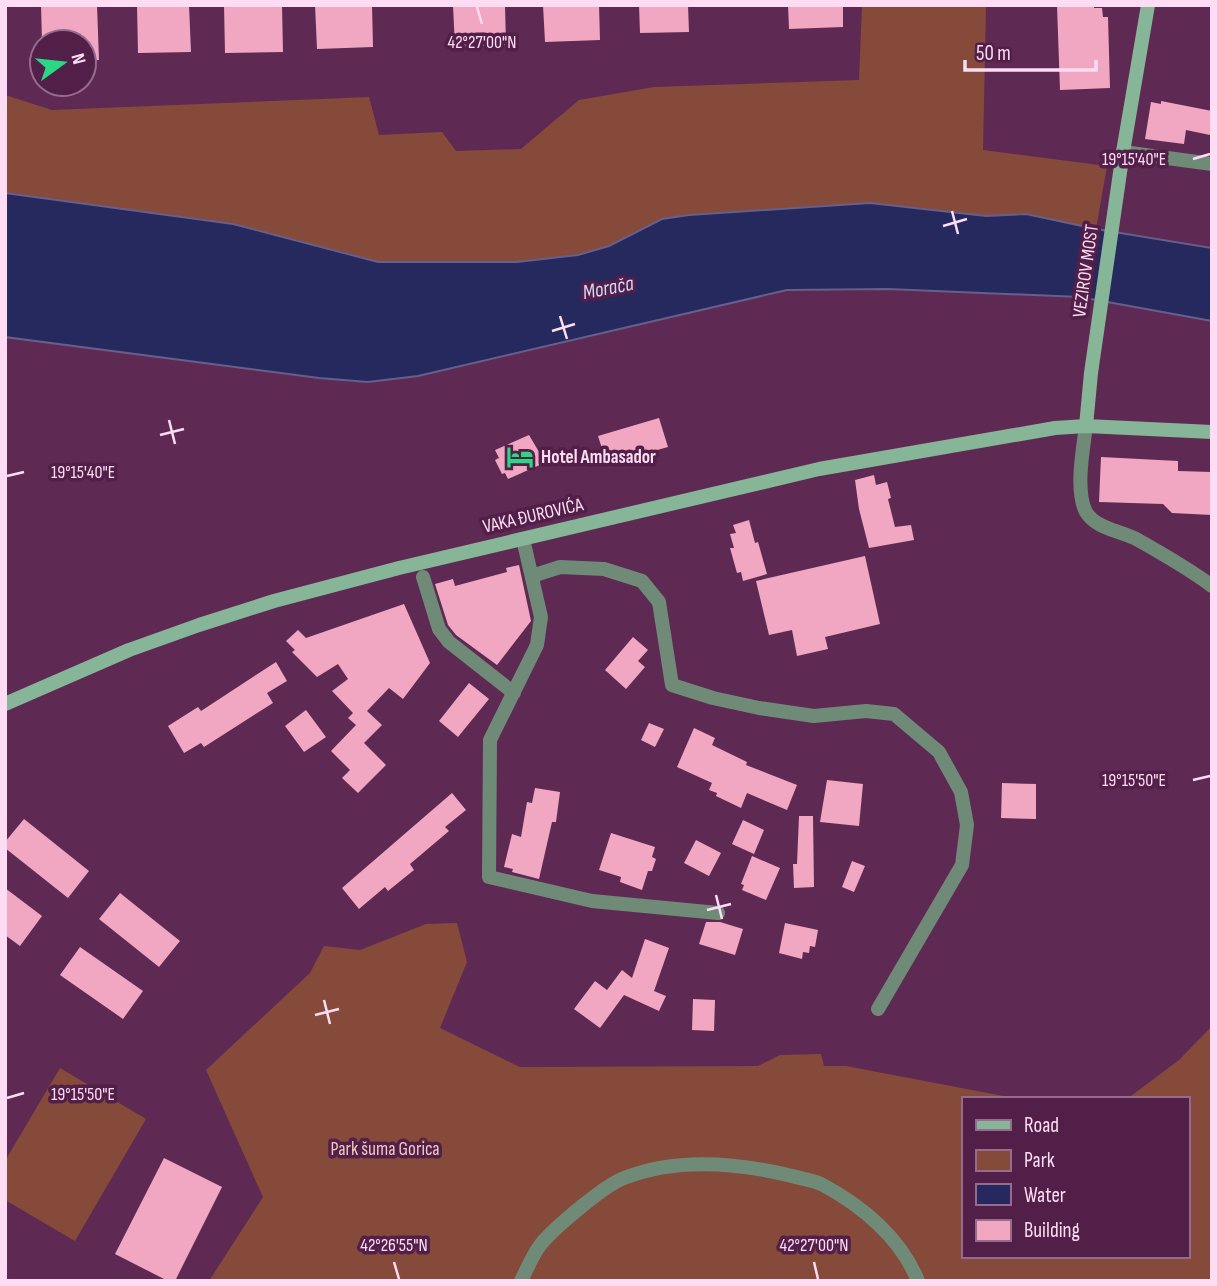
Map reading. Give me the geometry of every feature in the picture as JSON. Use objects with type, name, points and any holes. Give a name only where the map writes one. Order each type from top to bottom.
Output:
[{"type":"street","name":"VEZIROV MOST","points":[[1086,426],[1122,159],[1148,5]]},
{"type":"street","points":[[1122,159],[1212,164]]},
{"type":"street","points":[[1086,426],[1082,501],[1088,516],[1141,542],[1212,586]]},
{"type":"street","name":"VAKA ĐUROVIĆA","points":[[5,704],[129,650],[274,601],[819,469],[998,436],[1086,426],[1212,432]]},
{"type":"street","points":[[523,539],[541,617],[537,645],[490,740],[489,877],[592,901],[718,913]]},
{"type":"street","points":[[532,576],[560,567],[604,569],[642,581],[659,602],[672,685],[713,698],[814,716],[866,711],[894,714],[939,752],[961,792],[967,825],[962,865],[878,1009]]},
{"type":"street","points":[[423,577],[439,629],[449,642],[514,692]]},
{"type":"street","points":[[521,1281],[541,1244],[589,1201],[623,1178],[660,1168],[701,1164],[739,1166],[821,1183],[882,1226],[914,1269],[918,1281]]},
{"type":"green space","points":[[862,5],[986,5],[983,150],[1107,166],[1096,229],[1026,214],[986,216],[870,203],[662,219],[609,246],[578,255],[517,262],[378,262],[346,253],[5,193],[5,95],[52,110],[369,97],[379,135],[442,132],[456,151],[521,149],[579,100],[654,87],[859,80]]},
{"type":"green space","name":"Park šuma Gorica","points":[[457,923],[467,962],[440,1028],[520,1067],[758,1066],[780,1055],[821,1054],[824,1066],[846,1066],[1009,1097],[962,1097],[962,1258],[1189,1258],[1189,1097],[1130,1097],[1179,1060],[1212,1026],[1212,1281],[209,1281],[263,1197],[206,1070],[310,973],[324,946],[360,950],[426,924]]},
{"type":"green space","points":[[60,1068],[146,1119],[75,1241],[5,1200],[5,1161]]},
{"type":"water","name":"Morača","points":[[5,193],[233,224],[378,262],[517,262],[578,255],[609,246],[662,219],[689,215],[870,203],[986,216],[1026,214],[1096,229],[1212,248],[1212,321],[1080,297],[888,289],[787,290],[418,376],[368,382],[319,378],[5,337]]},
{"type":"building","points":[[41,5],[97,5],[98,28],[42,28]]},
{"type":"building","points":[[137,5],[189,5],[191,52],[138,53]]},
{"type":"building","points":[[224,5],[282,5],[283,52],[225,53]]},
{"type":"building","points":[[315,5],[372,5],[373,47],[317,49]]},
{"type":"building","points":[[453,5],[505,5],[506,45],[455,47]]},
{"type":"building","points":[[543,5],[599,5],[600,40],[545,42]]},
{"type":"building","points":[[639,5],[688,5],[689,32],[640,33]]},
{"type":"building","points":[[788,5],[843,5],[843,27],[789,29]]},
{"type":"building","points":[[1057,5],[1094,5],[1094,8],[1102,8],[1103,17],[1108,17],[1110,88],[1060,90]]},
{"type":"building","points":[[1161,101],[1212,111],[1210,135],[1186,130],[1184,144],[1145,139],[1151,102],[1161,104]]},
{"type":"building","points":[[659,418],[668,447],[607,464],[598,436]]},
{"type":"building","name":"Hotel Ambasador","points":[[529,435],[542,457],[542,464],[508,479],[505,473],[502,474],[495,460],[499,458],[495,450]]},
{"type":"building","points":[[1101,457],[1178,461],[1178,471],[1212,472],[1212,515],[1172,513],[1163,504],[1099,502]]},
{"type":"building","points":[[874,475],[876,485],[887,482],[895,527],[911,525],[914,540],[869,548],[855,480]]},
{"type":"building","points":[[749,520],[767,574],[743,581],[741,572],[737,573],[730,548],[734,548],[730,534],[736,533],[733,525]]},
{"type":"building","points":[[865,556],[880,624],[825,637],[828,649],[797,656],[792,630],[769,635],[756,581]]},
{"type":"building","points":[[519,565],[531,621],[497,665],[456,635],[448,625],[435,584],[453,579],[455,586],[507,572],[506,568]]},
{"type":"building","points":[[404,604],[430,663],[403,699],[389,688],[367,711],[382,725],[364,743],[386,765],[358,793],[342,778],[350,770],[331,751],[356,725],[348,718],[353,713],[332,691],[348,679],[338,664],[317,677],[292,652],[295,650],[286,641],[298,630],[306,638]]},
{"type":"building","points":[[633,637],[648,650],[638,661],[645,667],[626,689],[605,670]]},
{"type":"building","points":[[276,662],[287,681],[267,693],[273,703],[204,747],[201,743],[184,753],[168,726],[198,707],[201,711]]},
{"type":"building","points":[[469,683],[489,699],[458,737],[439,721]]},
{"type":"building","points":[[306,710],[326,737],[304,752],[285,726]]},
{"type":"building","points":[[649,723],[664,729],[655,747],[641,740]]},
{"type":"building","points":[[694,728],[715,738],[712,745],[747,762],[746,765],[797,785],[787,810],[747,793],[741,808],[709,790],[712,783],[677,767]]},
{"type":"building","points":[[827,780],[863,784],[859,826],[820,822]]},
{"type":"building","points":[[1002,783],[1036,784],[1036,819],[1001,818]]},
{"type":"building","points":[[535,788],[560,792],[556,822],[552,822],[539,879],[512,872],[513,869],[504,867],[512,834],[521,837],[527,802],[532,803]]},
{"type":"building","points":[[452,793],[466,810],[445,827],[449,831],[410,864],[414,870],[388,891],[385,887],[359,909],[342,888]]},
{"type":"building","points":[[799,816],[813,816],[814,887],[794,888],[793,864],[797,864]]},
{"type":"building","points":[[24,819],[89,871],[68,898],[5,848],[5,842]]},
{"type":"building","points":[[743,820],[764,830],[754,854],[732,844]]},
{"type":"building","points":[[611,833],[655,847],[652,857],[656,859],[652,871],[648,871],[642,890],[620,882],[621,877],[599,870]]},
{"type":"building","points":[[696,840],[721,853],[709,876],[684,863]]},
{"type":"building","points":[[752,856],[780,868],[766,900],[742,890],[744,885],[741,884]]},
{"type":"building","points":[[852,861],[865,866],[854,892],[842,887]]},
{"type":"building","points":[[5,888],[42,916],[20,946],[5,935]]},
{"type":"building","points":[[120,893],[180,941],[159,967],[99,919]]},
{"type":"building","points":[[706,922],[720,922],[743,929],[735,955],[699,944]]},
{"type":"building","points":[[785,923],[818,930],[815,947],[810,946],[809,953],[803,952],[802,959],[779,953]]},
{"type":"building","points":[[645,939],[669,948],[654,991],[666,996],[659,1011],[624,995],[600,1028],[574,1009],[595,981],[607,990],[622,970],[632,978]]},
{"type":"building","points":[[80,947],[143,991],[123,1019],[60,975]]},
{"type":"building","points":[[693,999],[715,1000],[714,1031],[692,1030]]},
{"type":"building","points":[[164,1158],[222,1187],[175,1281],[168,1281],[115,1254]]},
{"type":"place","name":"Hotel Ambasador","points":[[520,457]]}]
